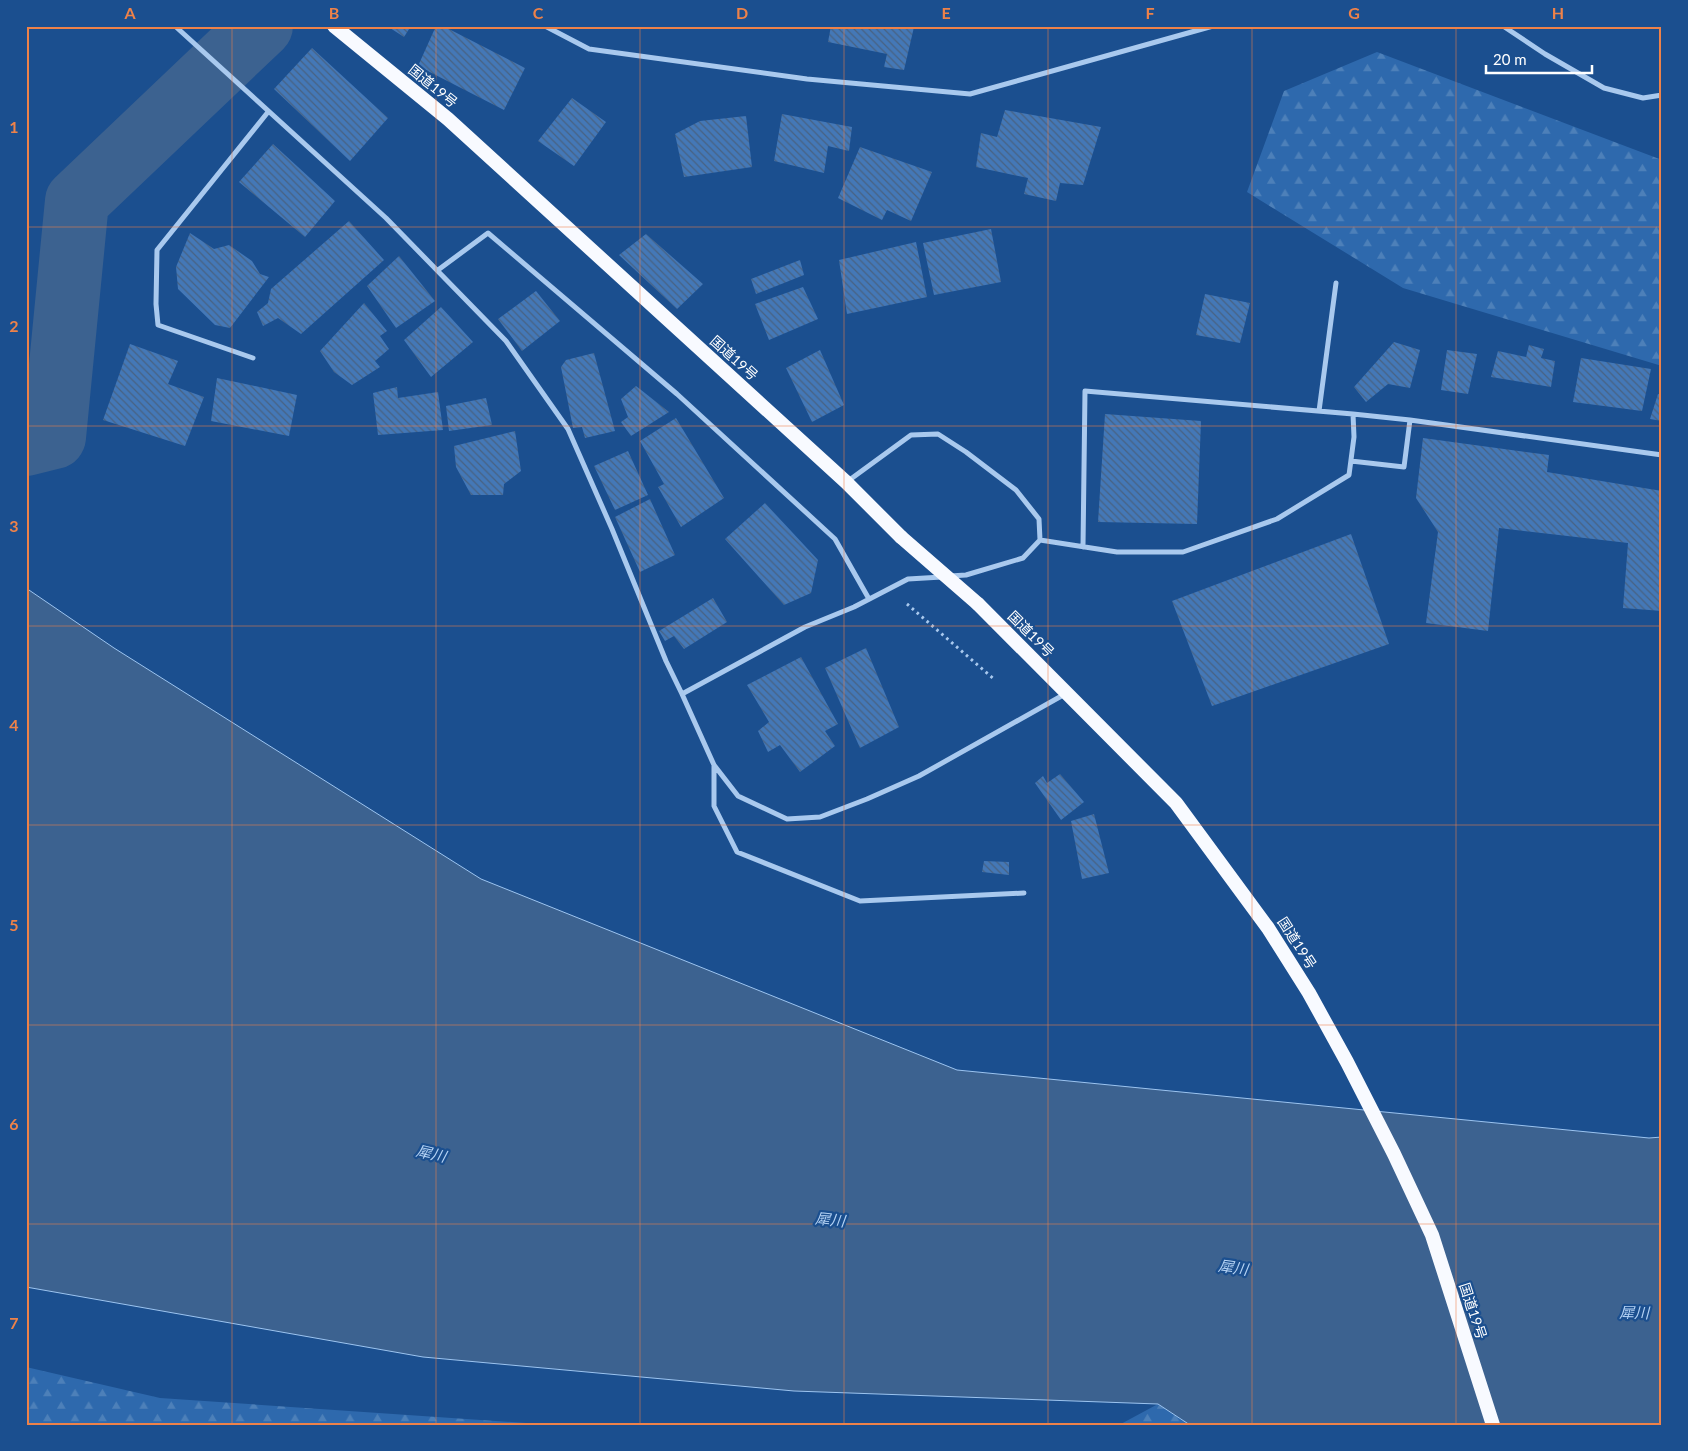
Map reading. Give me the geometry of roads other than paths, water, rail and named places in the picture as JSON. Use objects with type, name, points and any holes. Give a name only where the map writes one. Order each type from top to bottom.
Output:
[{"type":"highway","name":"国道19号","points":[[334,26],[448,120],[846,482],[901,537],[978,604],[1176,803],[1268,928],[1310,994],[1394,1154],[1432,1235],[1493,1425]]},
{"type":"street","points":[[175,26],[386,218],[506,341],[568,429],[612,529],[666,661],[714,765],[738,796],[787,819],[820,816],[867,799],[919,776],[1068,693]]},
{"type":"street","points":[[545,26],[589,49],[807,79],[970,94],[1213,26]]},
{"type":"street","points":[[1503,26],[1545,54],[1604,88],[1643,98],[1662,95]]},
{"type":"street","points":[[253,358],[158,325],[156,304],[157,250],[268,112]]},
{"type":"street","points":[[438,270],[488,233],[677,394],[835,539],[869,599]]},
{"type":"street","points":[[1319,412],[1336,282]]},
{"type":"street","points":[[1083,547],[1085,392],[1410,420],[1662,455]]},
{"type":"street","points":[[1040,540],[1117,552],[1183,552],[1276,518],[1349,475],[1354,437],[1353,414]]},
{"type":"street","points":[[1351,461],[1404,467],[1410,420]]},
{"type":"street","points":[[682,694],[806,627],[908,579],[966,575],[1023,558],[1040,540],[1039,519],[1016,490],[966,452],[938,434],[911,435],[846,482]]},
{"type":"street","points":[[714,765],[714,806],[737,852],[860,901],[1024,893]]},
{"type":"water","name":"犀川","points":[[26,588],[114,648],[481,879],[957,1070],[1649,1138],[1662,1137],[1662,1425],[1190,1425],[1158,1404],[794,1391],[423,1357],[26,1287]]},
{"type":"waterway","points":[[26,444],[54,437],[77,201],[261,26]]}]
